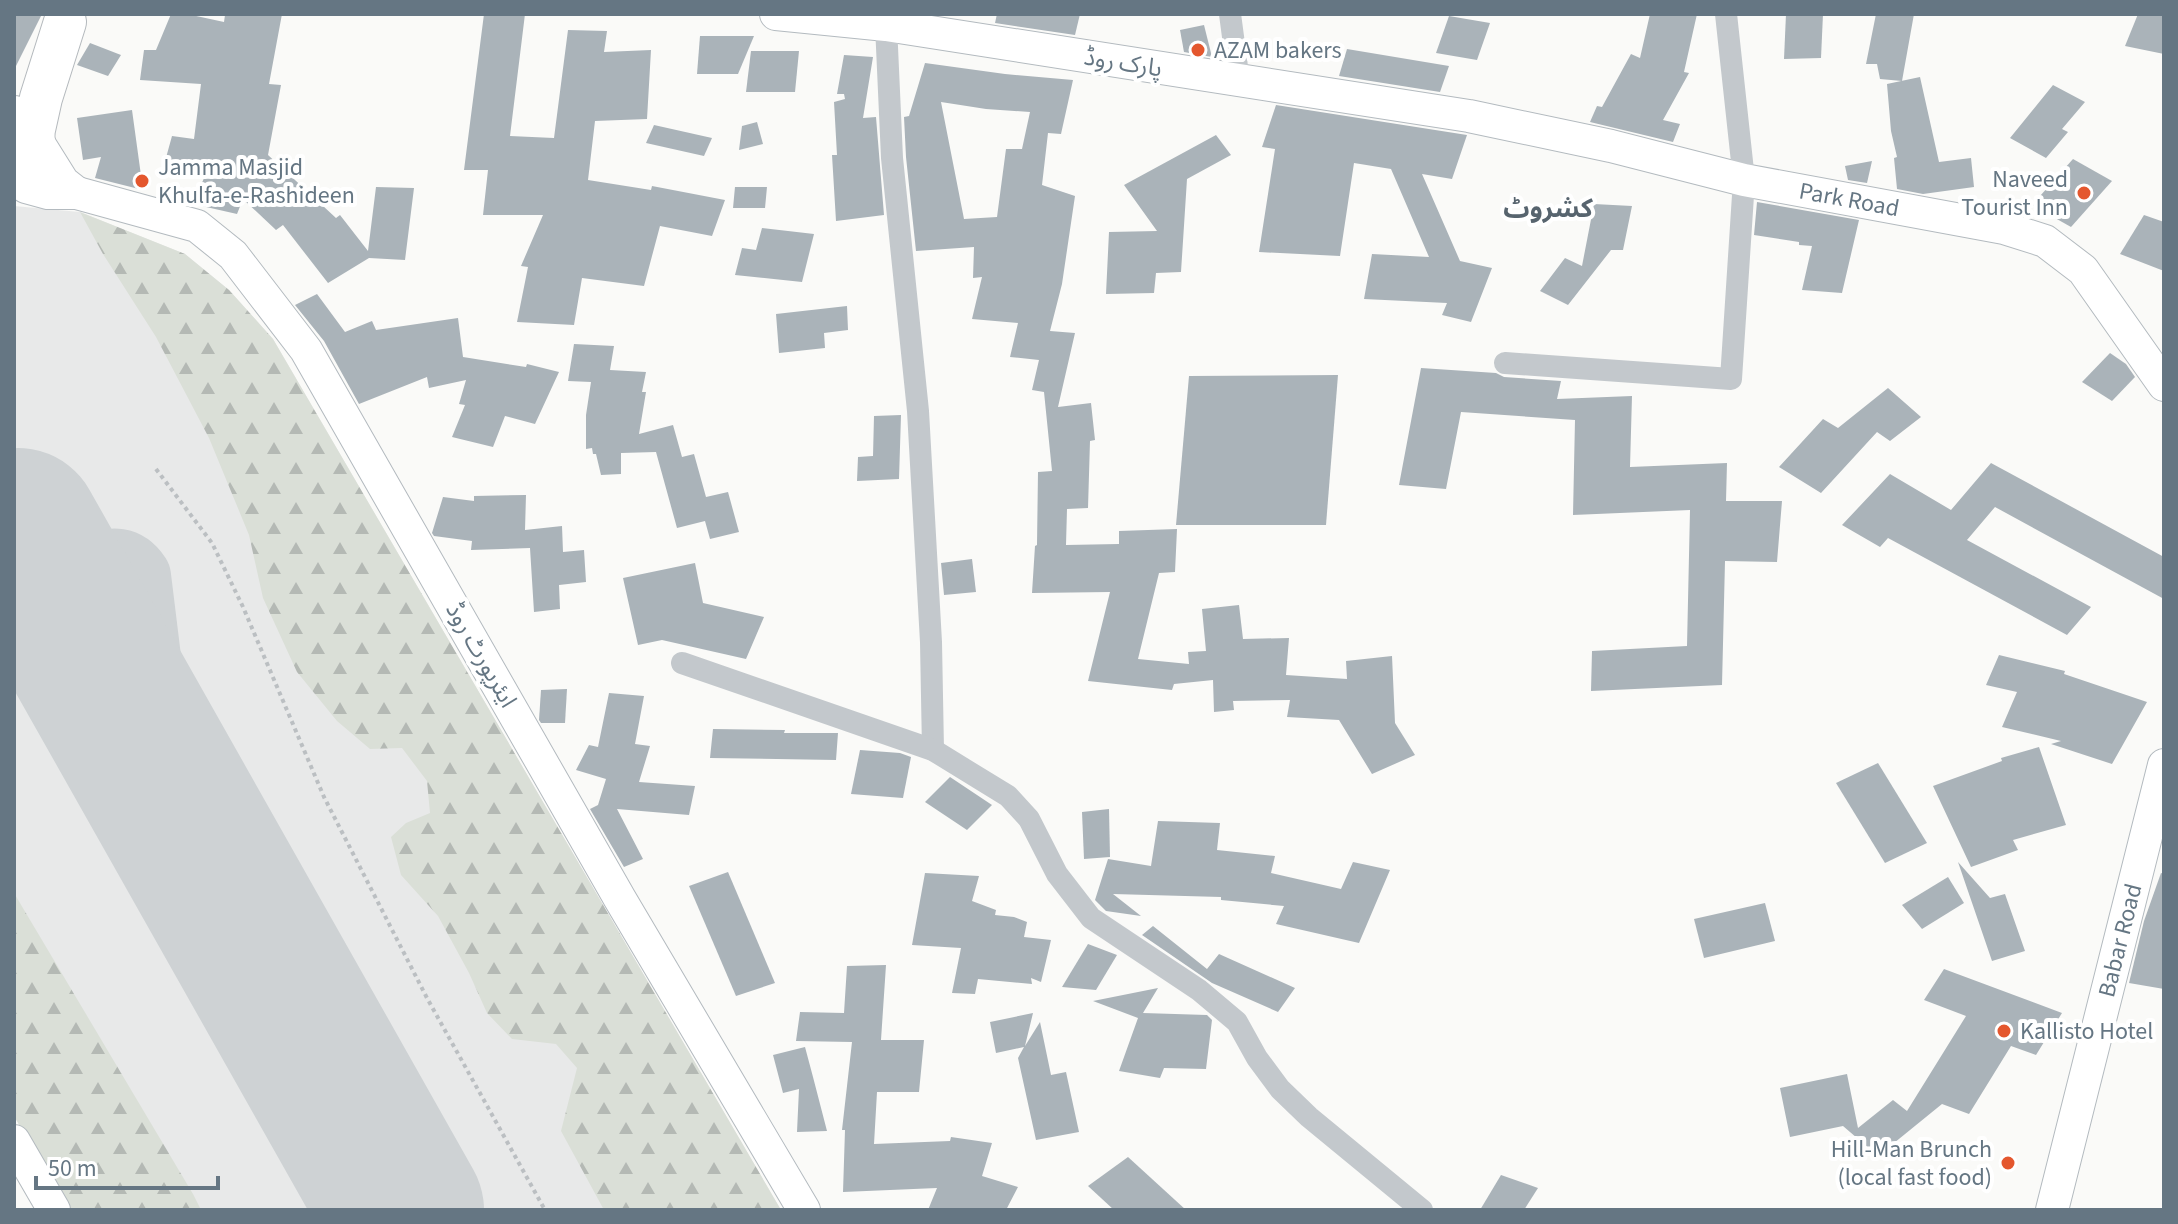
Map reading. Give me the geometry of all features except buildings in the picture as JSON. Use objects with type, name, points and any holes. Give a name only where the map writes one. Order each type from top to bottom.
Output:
[{"type":"highway","points":[[19,131],[67,18]]},
{"type":"street","name":"پارک روڈ","points":[[776,14],[886,25],[1469,116]]},
{"type":"street","points":[[1230,14],[1239,82]]},
{"type":"street","points":[[1505,363],[1731,379],[1744,180],[1726,14]]},
{"type":"street","points":[[886,25],[892,158],[918,411],[931,642],[933,750]]},
{"type":"street","name":"Park Road","points":[[1469,116],[1611,146],[1744,180],[2004,228],[2045,241],[2083,270],[2164,385]]},
{"type":"street","points":[[19,131],[63,182],[77,193]]},
{"type":"street","name":"ایئرپورٹ روڈ","points":[[14,180],[48,193],[77,193],[197,226],[233,255],[306,350],[620,899],[804,1210]]},
{"type":"street","points":[[682,663],[933,750],[1008,796],[1029,819],[1057,874],[1091,918],[1199,990],[1237,1022],[1257,1058],[1280,1089],[1309,1117],[1422,1210]]},
{"type":"street","name":"Babar Road","points":[[2052,1210],[2164,765]]},
{"type":"street","points":[[14,1141],[54,1210]]},
{"type":"path","points":[[156,469],[212,543],[243,607],[324,797],[427,998],[545,1210]]},
{"type":"shaded area","points":[[14,206],[80,212],[185,254],[229,290],[273,339],[781,1210],[69,1210],[14,1116]]},
{"type":"green space","points":[[80,212],[185,254],[229,290],[273,339],[781,1210],[604,1210],[561,1131],[577,1068],[556,1044],[512,1039],[487,1013],[438,916],[401,875],[391,837],[406,823],[430,813],[427,781],[402,748],[370,749],[337,721],[297,672],[263,598],[249,535],[209,438],[156,337]]},
{"type":"green space","points":[[14,893],[201,1210],[69,1210],[14,1116]]},
{"type":"taxiway","points":[[76,634],[75,596],[88,575],[108,562],[129,566],[138,576],[164,788]]},
{"type":"taxiway","points":[[14,572],[43,574]]},
{"type":"runway","points":[[18,530],[402,1210]]},
{"type":"place","name":"AZAM bakers","points":[[1198,50]]},
{"type":"place","name":"Jamma Masjid Khulfa-e-Rashideen","points":[[142,181]]},
{"type":"place","name":"Naveed Tourist Inn","points":[[2084,193]]},
{"type":"place","name":"Kallisto Hotel","points":[[2004,1031]]},
{"type":"place","name":"Hill-Man Brunch (local fast food)","points":[[2008,1163]]},
{"type":"district","name":"کشروٹ","points":[[1548,208]]}]
